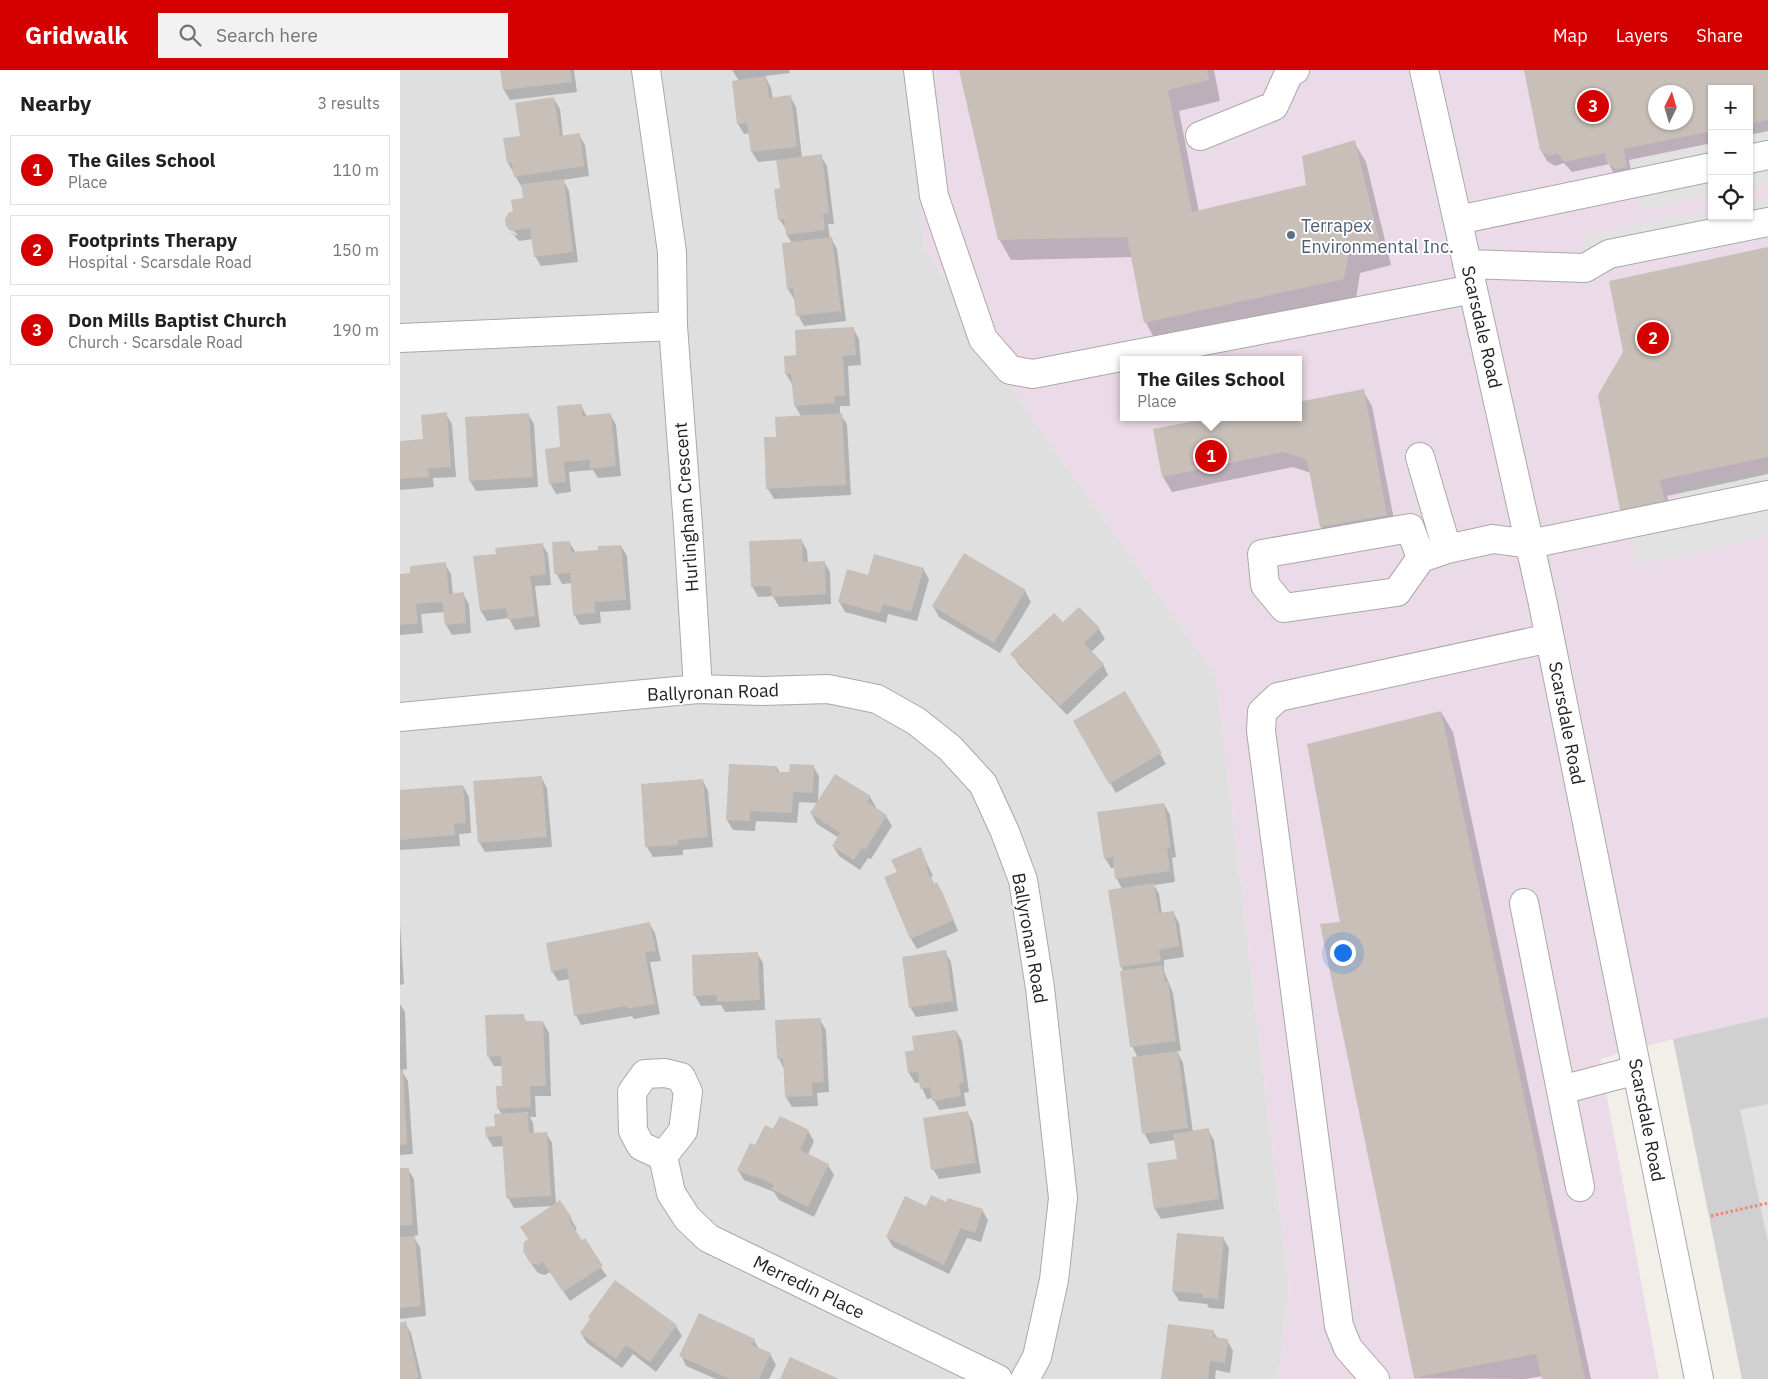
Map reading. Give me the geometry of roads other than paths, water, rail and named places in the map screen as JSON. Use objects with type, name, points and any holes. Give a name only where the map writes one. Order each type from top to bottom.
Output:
[{"type":"street","name":"Hurlingham Crescent","points":[[646,70],[672,252],[673,326],[698,688]]},
{"type":"street","points":[[918,70],[934,196],[983,339],[1010,370],[1033,374],[1470,276],[1585,268],[1609,254],[1768,222]]},
{"type":"street","points":[[1200,136],[1274,106],[1291,70]]},
{"type":"street","name":"Scarsdale Road","points":[[1424,70],[1550,638],[1699,1379]]},
{"type":"street","points":[[1753,158],[1768,155]]},
{"type":"street","points":[[1458,220],[1708,168]]},
{"type":"street","points":[[400,338],[673,326]]},
{"type":"street","points":[[1420,457],[1447,549]]},
{"type":"street","points":[[1421,558],[1410,528],[1262,554],[1265,585],[1284,608],[1397,592],[1421,558],[1447,549],[1493,539],[1530,544],[1768,495]]},
{"type":"street","points":[[1375,1379],[1348,1348],[1339,1326],[1261,731],[1262,712],[1278,697],[1550,638]]},
{"type":"street","name":"Ballyronan Road","points":[[400,716],[698,688],[762,691],[828,689],[877,699],[916,721],[950,748],[983,784],[1006,832],[1024,880],[1040,988],[1063,1198],[1054,1280],[1037,1357],[1025,1379]]},
{"type":"street","points":[[1524,903],[1580,1188]]},
{"type":"street","points":[[1561,1090],[1637,1070]]},
{"type":"street","name":"Merredin Place","points":[[663,1156],[672,1193],[688,1218],[708,1238],[998,1379]]},
{"type":"place","name":"Don Mills Baptist Church","points":[[1593,106]]},
{"type":"place","name":"Terrapex Environmental Inc.","points":[[1291,235]]},
{"type":"place","name":"Footprints Therapy","points":[[1653,338]]},
{"type":"place","name":"The Giles School","points":[[1211,456]]}]
